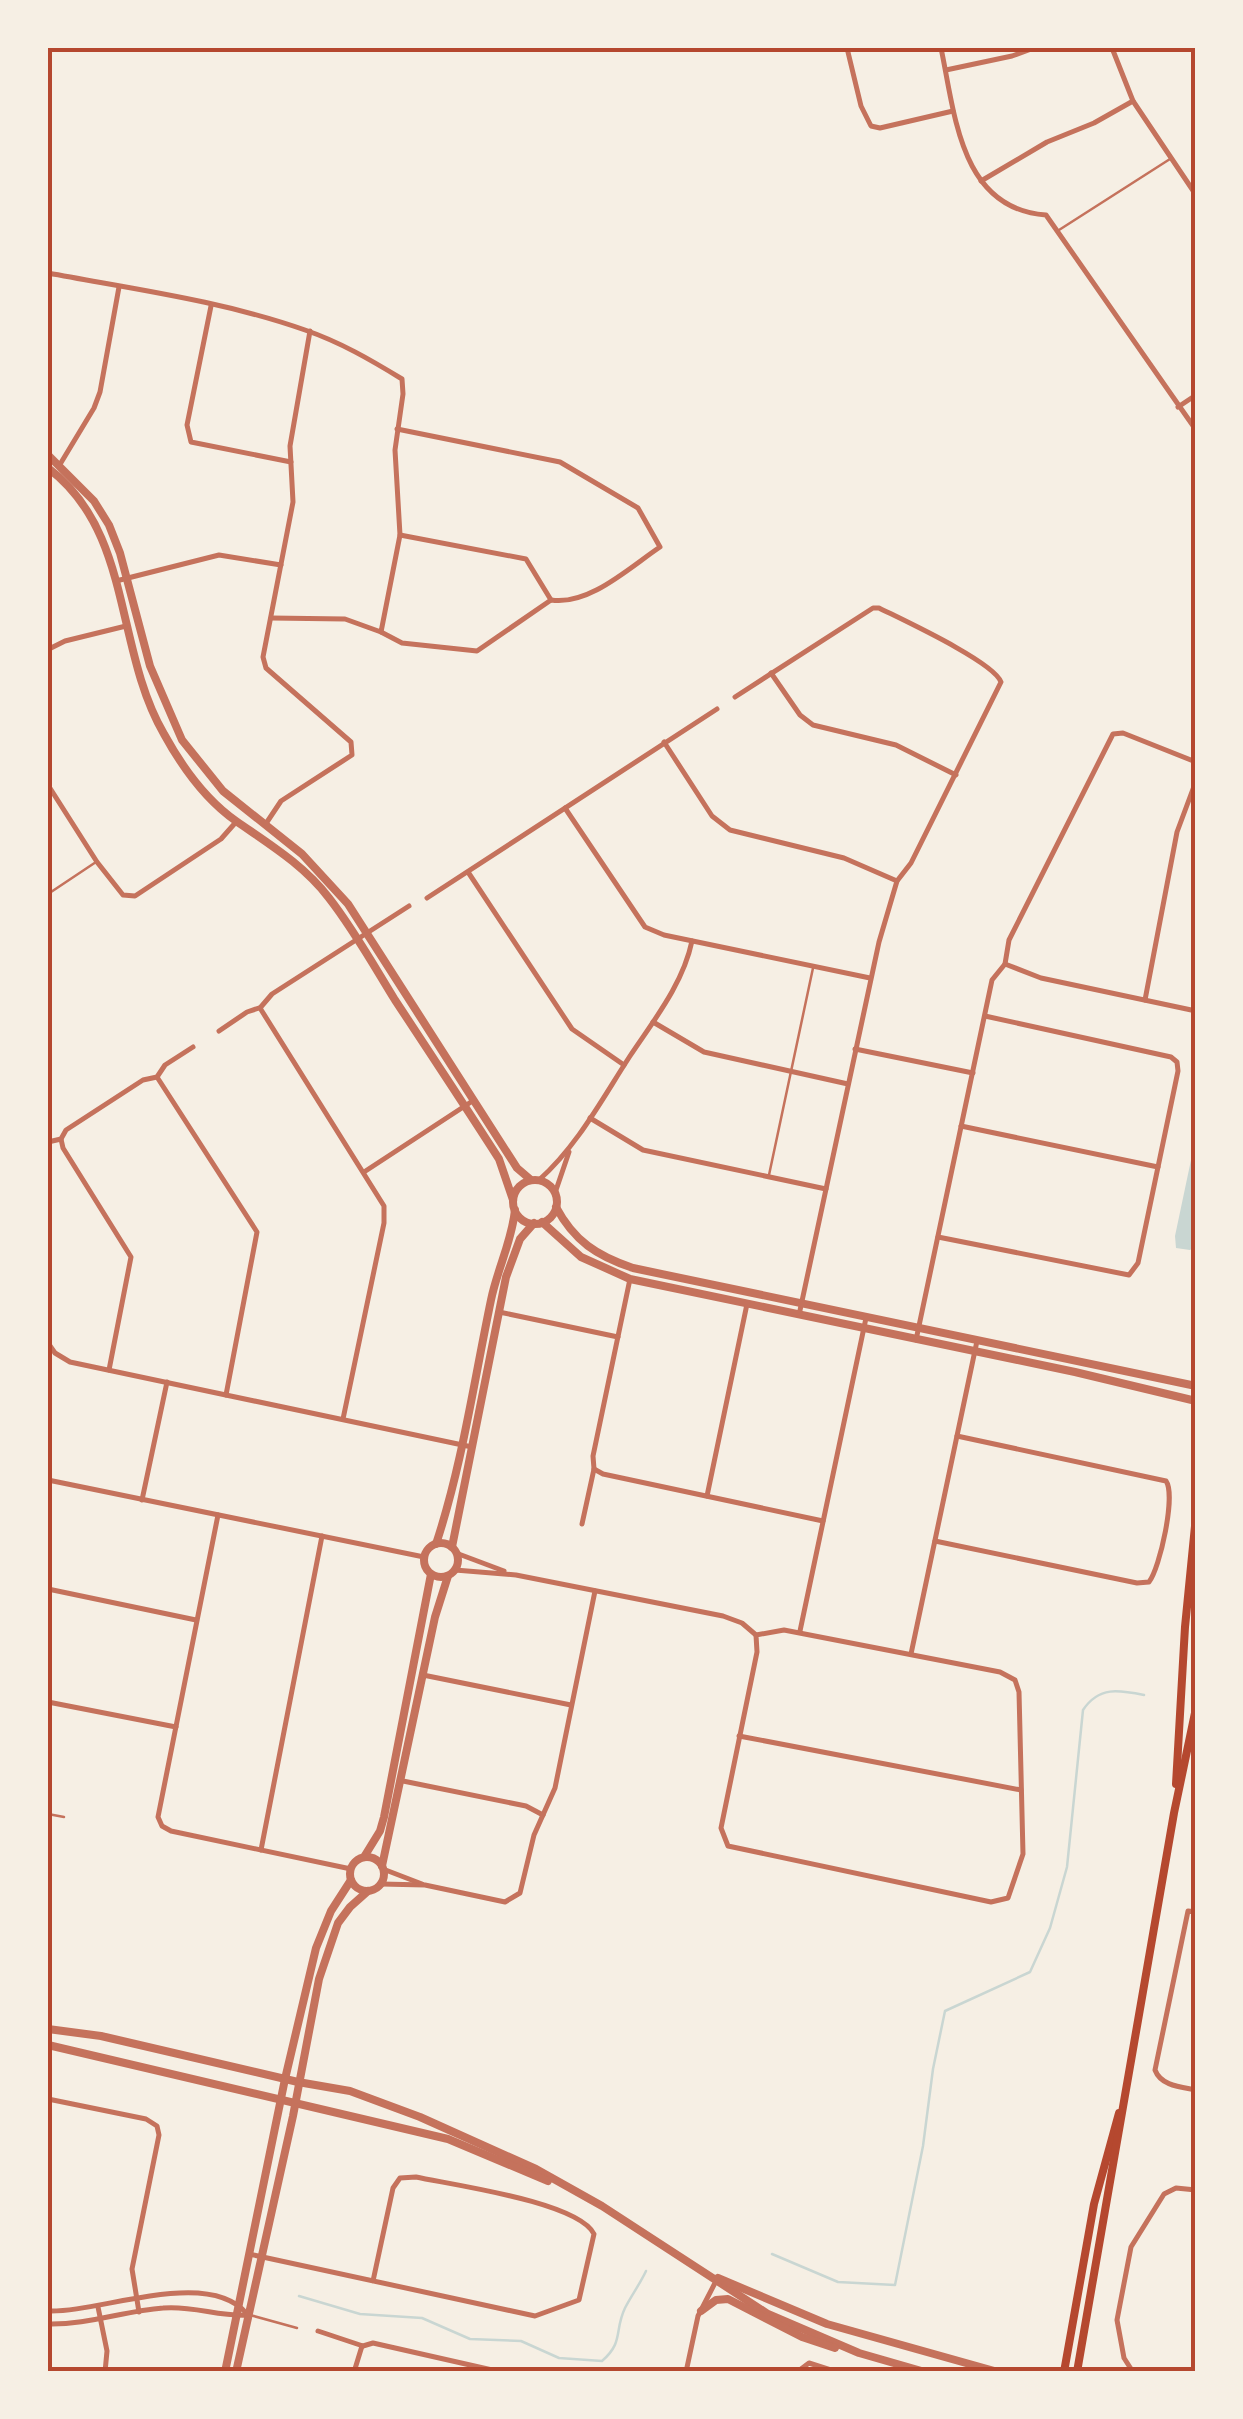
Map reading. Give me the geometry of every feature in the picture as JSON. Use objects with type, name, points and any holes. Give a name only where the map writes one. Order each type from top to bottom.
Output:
[{"type":"main road","points":[[1174,1814],[1184,1627],[1196,1516]]},
{"type":"main road","points":[[1080,2372],[1174,1814],[1196,1708]]},
{"type":"main road","points":[[1062,2372],[1094,2204],[1125,2095]]},
{"type":"street","points":[[846,48],[861,106],[872,126],[880,128],[953,111]]},
{"type":"street","points":[[941,48],[966,155],[981,180],[1005,205],[1028,214],[1046,215],[1196,430]]},
{"type":"street","points":[[946,70],[1034,48]]},
{"type":"street","points":[[1112,48],[1133,101],[1196,196]]},
{"type":"street","points":[[981,180],[1046,142],[1133,101]]},
{"type":"street","points":[[48,273],[269,318],[310,331],[402,379],[395,450],[400,535],[380,632]]},
{"type":"street","points":[[54,468],[94,408],[100,392],[119,287]]},
{"type":"street","points":[[211,306],[188,425],[191,442],[291,462]]},
{"type":"street","points":[[265,825],[281,801],[352,755],[351,742],[266,668],[263,657],[293,502],[290,446],[310,331]]},
{"type":"street","points":[[1178,407],[1196,396]]},
{"type":"street","points":[[271,618],[345,619],[402,642],[470,653],[551,600],[565,602],[584,597],[660,547],[638,508],[560,462],[397,429]]},
{"type":"street","points":[[48,456],[100,530],[138,676],[162,731],[188,771],[236,822],[268,841],[328,897],[499,1159],[513,1200],[512,1228],[496,1276],[436,1544],[424,1557],[431,1574],[384,1818],[364,1857],[350,1869]]},
{"type":"street","points":[[54,468],[94,502],[109,524],[150,666],[182,740],[223,791],[322,872],[348,904],[518,1168],[548,1185],[555,1194]]},
{"type":"street","points":[[400,535],[526,560],[551,600]]},
{"type":"street","points":[[116,582],[219,555],[281,564]]},
{"type":"street","points":[[735,697],[873,608],[992,669],[1001,682],[908,870],[896,881],[870,978],[799,1315]]},
{"type":"street","points":[[48,654],[65,641],[126,626]]},
{"type":"street","points":[[771,674],[800,716],[813,725],[896,745],[956,775]]},
{"type":"street","points":[[427,898],[717,709]]},
{"type":"street","points":[[916,1340],[992,980],[1005,964],[1009,940],[1113,734],[1123,733],[1196,762]]},
{"type":"street","points":[[664,742],[712,816],[730,830],[844,858],[896,881]]},
{"type":"street","points":[[1145,1000],[1177,832],[1196,781]]},
{"type":"street","points":[[48,785],[96,862],[123,895],[135,896],[221,839],[236,822]]},
{"type":"street","points":[[565,808],[645,927],[692,941],[870,978]]},
{"type":"street","points":[[468,872],[572,1029],[624,1065]]},
{"type":"street","points":[[219,1030],[246,1012],[260,1008],[272,994],[409,906]]},
{"type":"street","points":[[692,941],[686,968],[573,1145],[555,1194],[556,1208],[580,1242],[615,1262],[646,1272],[1196,1386]]},
{"type":"street","points":[[1005,964],[1041,978],[1196,1011]]},
{"type":"street","points":[[260,1008],[381,1199],[384,1222],[343,1419]]},
{"type":"street","points":[[938,1236],[1129,1275],[1138,1263],[1178,1071],[1175,1060],[1158,1053],[984,1016]]},
{"type":"street","points":[[652,1022],[704,1052],[848,1084]]},
{"type":"street","points":[[48,1142],[60,1139],[66,1130],[143,1080],[156,1077],[163,1067],[193,1047]]},
{"type":"street","points":[[856,1048],[973,1073]]},
{"type":"street","points":[[156,1077],[174,1098],[258,1232],[226,1394]]},
{"type":"street","points":[[364,1172],[474,1100]]},
{"type":"street","points":[[590,1118],[643,1150],[826,1189]]},
{"type":"street","points":[[962,1126],[1158,1167]]},
{"type":"street","points":[[60,1139],[130,1257],[109,1370]]},
{"type":"street","points":[[513,1200],[519,1187],[535,1180],[573,1145]]},
{"type":"street","points":[[381,1884],[435,1617],[458,1562],[454,1550],[499,1312],[516,1248],[556,1208]]},
{"type":"street","points":[[515,1210],[524,1221],[538,1223],[581,1256],[630,1279],[1196,1400]]},
{"type":"street","points":[[582,1524],[594,1469],[592,1456],[630,1279]]},
{"type":"street","points":[[706,1496],[747,1304]]},
{"type":"street","points":[[499,1312],[618,1337]]},
{"type":"street","points":[[800,1632],[866,1318]]},
{"type":"street","points":[[911,1654],[977,1341]]},
{"type":"street","points":[[48,1343],[62,1359],[472,1448]]},
{"type":"street","points":[[142,1500],[168,1382]]},
{"type":"street","points":[[935,1540],[1142,1584],[1151,1580],[1156,1571],[1172,1496],[1166,1481],[957,1436]]},
{"type":"street","points":[[594,1469],[823,1521]]},
{"type":"street","points":[[48,1480],[424,1557]]},
{"type":"street","points":[[218,1515],[158,1817],[171,1832],[350,1869]]},
{"type":"street","points":[[260,1850],[322,1536]]},
{"type":"street","points":[[436,1544],[516,1575]]},
{"type":"street","points":[[431,1574],[516,1575],[742,1623],[756,1635],[756,1652],[721,1828],[728,1846],[991,1902],[1008,1898],[1020,1868],[1020,1692],[1016,1680],[1000,1672],[800,1632],[784,1630],[756,1635]]},
{"type":"street","points":[[48,1589],[197,1621]]},
{"type":"street","points":[[236,2372],[319,1979],[332,1934],[350,1906],[381,1884],[425,1885],[509,1901],[520,1893],[534,1835],[555,1788],[594,1591]]},
{"type":"street","points":[[423,1676],[571,1705]]},
{"type":"street","points":[[48,1702],[176,1727]]},
{"type":"street","points":[[740,1736],[1021,1790]]},
{"type":"street","points":[[402,1781],[526,1806],[543,1815]]},
{"type":"street","points":[[364,1857],[374,1858],[383,1867],[425,1885]]},
{"type":"street","points":[[350,1869],[358,1888],[368,1891]]},
{"type":"street","points":[[226,2372],[285,2079],[320,1935],[352,1880]]},
{"type":"street","points":[[1196,1912],[1188,1911],[1155,2070],[1166,2083],[1196,2090]]},
{"type":"street","points":[[48,2029],[101,2036],[350,2091],[420,2117],[536,2168],[768,2314],[859,2353]]},
{"type":"street","points":[[48,2045],[464,2145],[602,2206]]},
{"type":"street","points":[[48,2100],[146,2119],[157,2126],[159,2135],[132,2268],[139,2312]]},
{"type":"street","points":[[249,2254],[262,2256],[373,2281],[535,2316],[573,2304],[583,2294],[595,2242],[591,2228],[562,2209],[410,2176],[400,2178],[393,2188],[373,2281]]},
{"type":"street","points":[[1133,2372],[1124,2358],[1117,2320],[1131,2247],[1164,2194],[1176,2188],[1196,2190]]},
{"type":"street","points":[[686,2372],[701,2312],[717,2280]]},
{"type":"street","points":[[717,2280],[826,2324],[998,2372]]},
{"type":"street","points":[[48,2311],[194,2294],[240,2305],[248,2314]]},
{"type":"street","points":[[701,2312],[716,2300],[728,2299],[802,2338],[924,2372]]},
{"type":"street","points":[[98,2306],[107,2351],[105,2372]]},
{"type":"street","points":[[48,2324],[182,2307],[237,2316],[248,2314]]},
{"type":"street","points":[[318,2331],[362,2346],[373,2343],[501,2372]]},
{"type":"street","points":[[354,2372],[362,2346]]},
{"type":"street","points":[[453,2372],[455,2362]]},
{"type":"street","points":[[797,2372],[809,2363],[836,2372]]},
{"type":"lane","points":[[1058,230],[1170,158]]},
{"type":"lane","points":[[48,894],[96,862]]},
{"type":"lane","points":[[768,1176],[813,966]]},
{"type":"lane","points":[[48,1814],[64,1817]]},
{"type":"lane","points":[[248,2314],[297,2328]]},
{"type":"shaded area","points":[[1195,1116],[1196,1246],[1190,1250],[1176,1248],[1175,1236],[1191,1160]]},
{"type":"waterway","points":[[772,2254],[838,2282],[895,2285],[945,2011],[1030,1972],[1050,1928],[1067,1867],[1083,1710],[1103,1693],[1144,1695]]},
{"type":"waterway","points":[[299,2296],[360,2314],[422,2318],[470,2339],[521,2341],[559,2358],[602,2361],[616,2342],[625,2308],[646,2271]]}]
